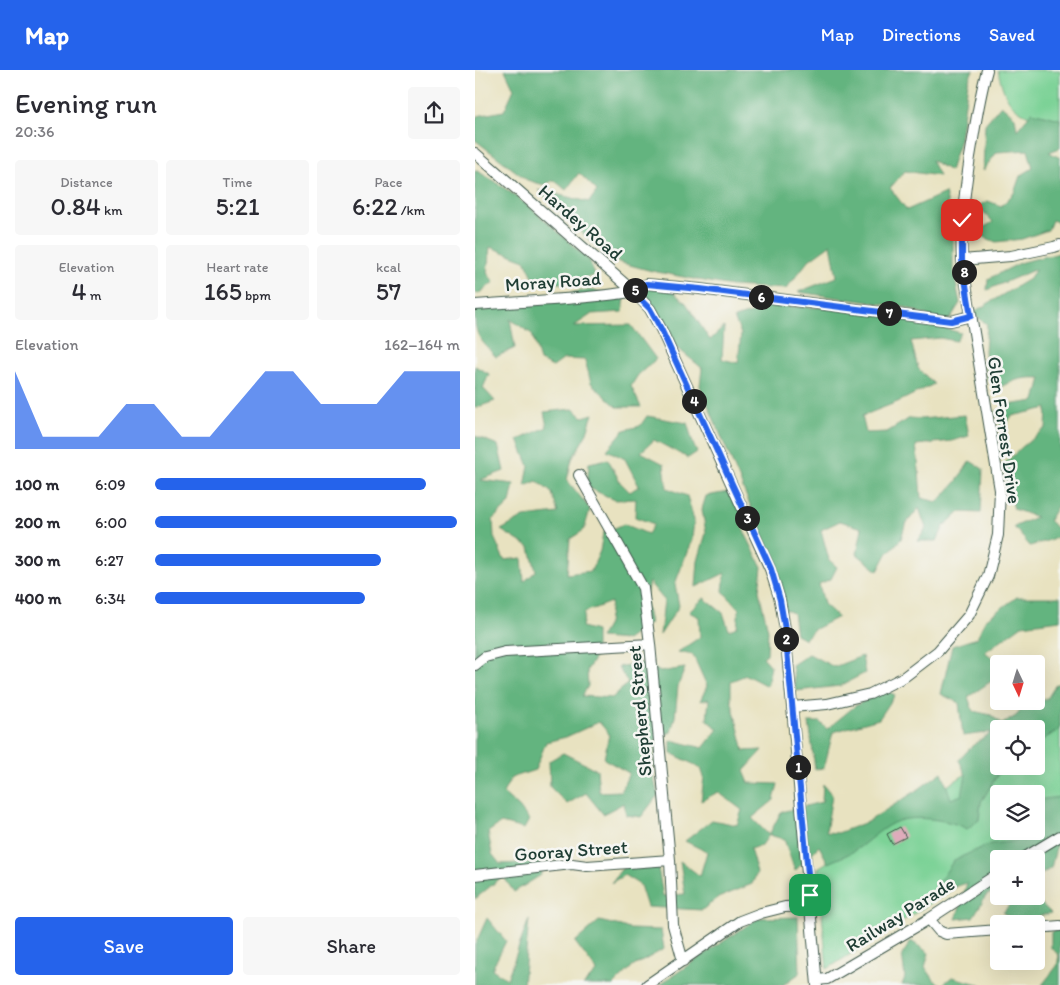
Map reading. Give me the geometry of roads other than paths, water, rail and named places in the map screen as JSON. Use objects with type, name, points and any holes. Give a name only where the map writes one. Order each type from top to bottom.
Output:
[{"type":"street","name":"Glen Forrest Drive","points":[[792,707],[827,704],[870,694],[904,677],[938,651],[969,614],[988,576],[999,536],[1000,490],[962,260],[961,237],[966,186],[982,89],[987,70]]},
{"type":"street","name":"Hardey Road","points":[[475,153],[650,309],[661,329],[771,569],[780,600],[785,629],[817,982]]},
{"type":"street","points":[[962,260],[1011,256],[1054,248],[1060,245]]},
{"type":"street","name":"Moray Road","points":[[475,304],[633,292],[640,285],[647,284],[951,321],[971,316]]},
{"type":"street","name":"Shepherd Street","points":[[579,474],[643,588],[670,860],[673,925],[683,961]]},
{"type":"street","points":[[475,665],[485,657],[505,652],[650,644]]},
{"type":"street","points":[[1037,850],[1060,836]]},
{"type":"street","name":"Gooray Street","points":[[475,875],[571,864],[587,866],[670,860]]},
{"type":"street","name":"Railway Parade","points":[[817,982],[827,979],[929,919],[990,879]]},
{"type":"street","points":[[647,985],[740,921],[761,912],[785,907],[811,906]]},
{"type":"street","points":[[929,919],[939,931],[946,934],[990,931]]},
{"type":"street","points":[[1045,927],[1060,926]]}]
